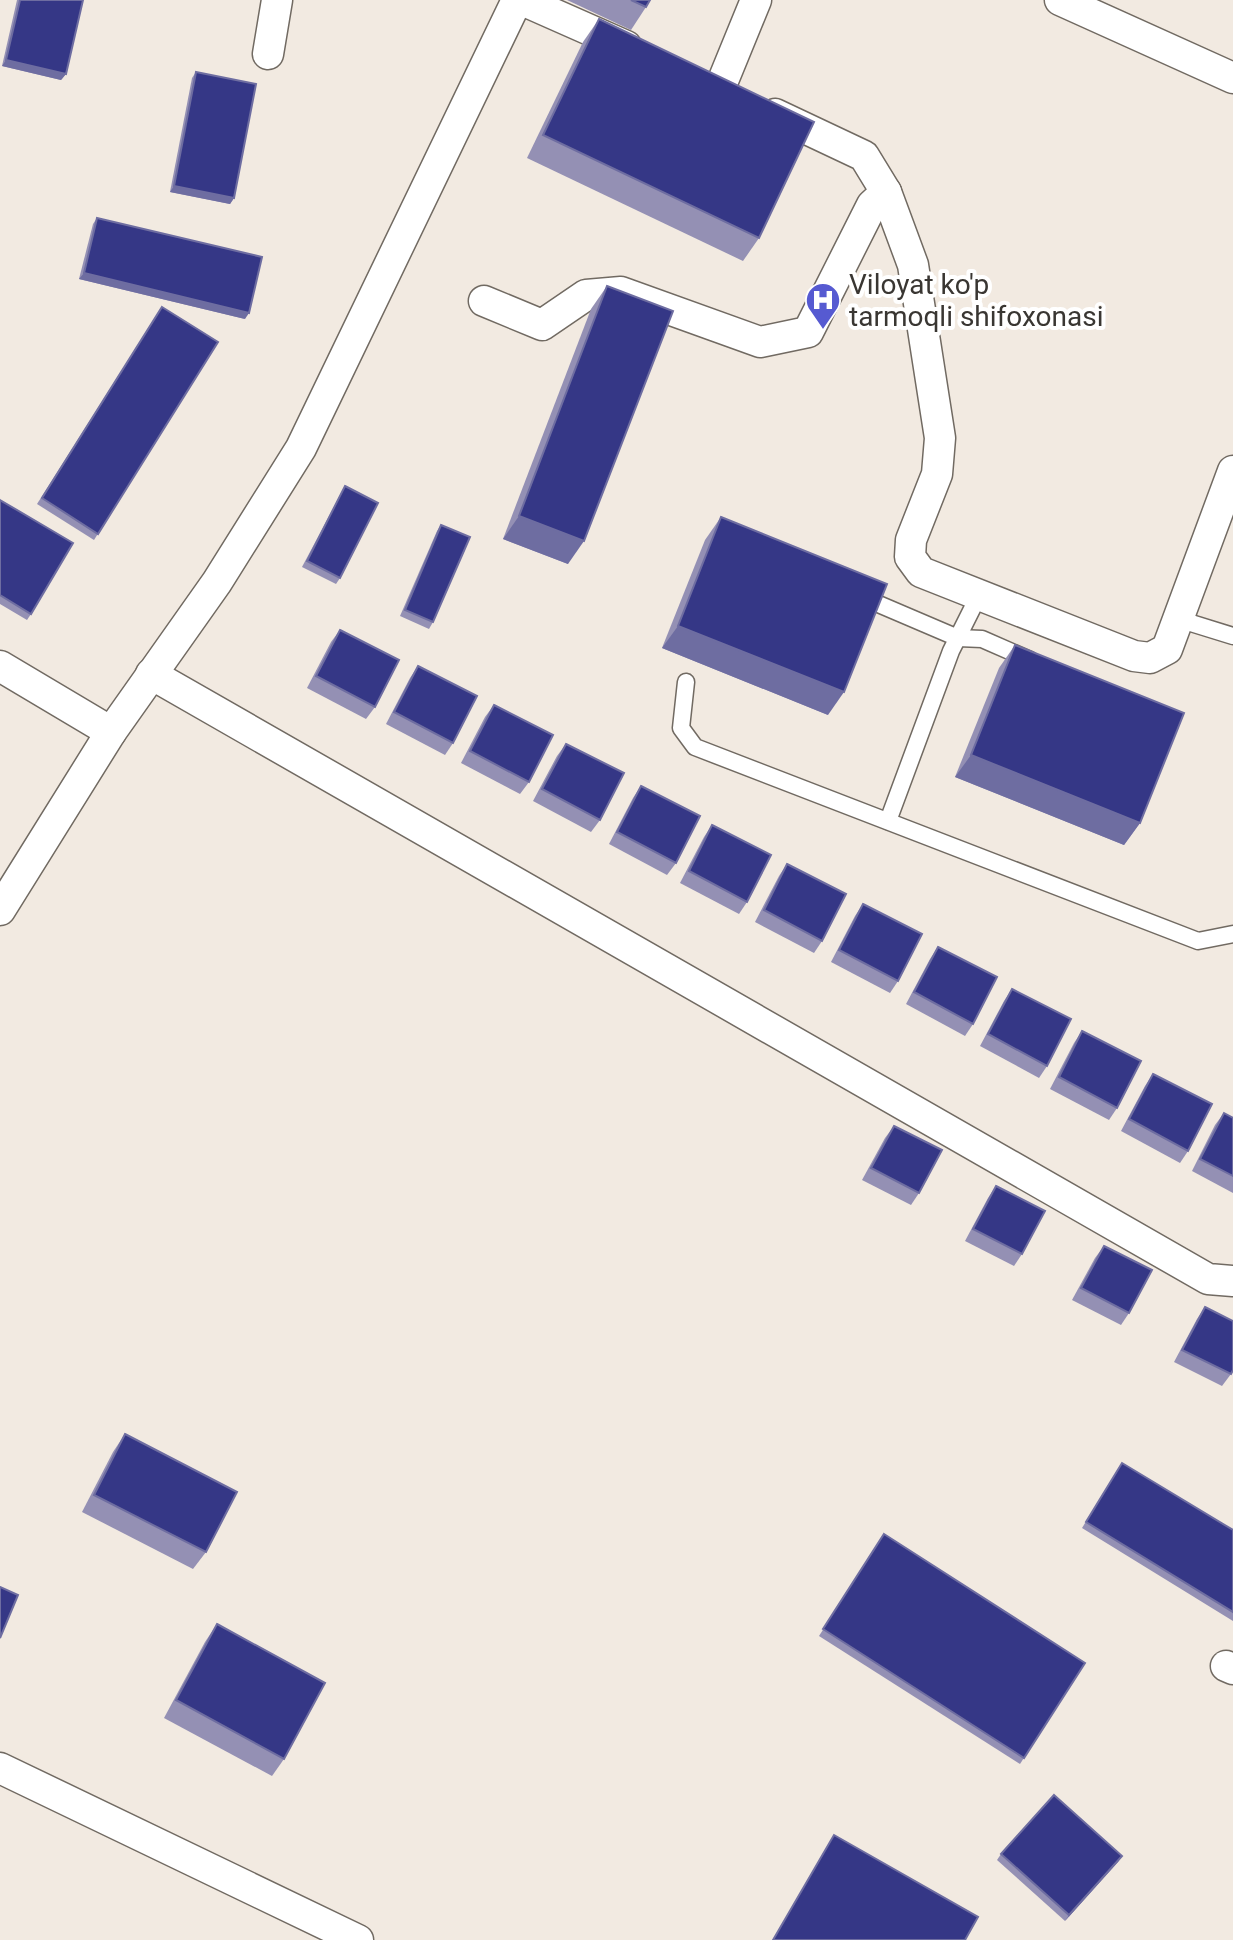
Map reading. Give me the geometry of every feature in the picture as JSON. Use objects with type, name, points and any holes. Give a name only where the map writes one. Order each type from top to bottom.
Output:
[{"type":"street","points":[[268,54],[277,0]]},
{"type":"street","points":[[0,910],[111,732],[217,582],[301,448],[519,0],[649,57]]},
{"type":"street","points":[[720,88],[756,0]]},
{"type":"street","points":[[1060,0],[1120,12],[1233,78]]},
{"type":"street","points":[[692,76],[864,156],[886,192],[913,265],[940,438],[937,474],[911,540],[910,557],[921,572],[1134,656],[1150,658],[1167,649],[1233,471]]},
{"type":"street","points":[[484,301],[542,325],[586,295],[621,292],[760,342],[808,332],[872,205],[886,192]]},
{"type":"street","points":[[0,666],[111,732]]},
{"type":"street","points":[[151,674],[1208,1279],[1233,1281]]},
{"type":"street","points":[[0,1768],[358,1940]]},
{"type":"lane","points":[[841,589],[958,638],[982,639],[1052,670]]},
{"type":"lane","points":[[888,821],[958,638],[979,595]]},
{"type":"lane","points":[[1178,619],[1233,636]]},
{"type":"lane","points":[[686,682],[681,728],[695,747],[1198,941],[1233,934]]},
{"type":"building","points":[[20,0],[83,0],[66,74],[6,60]]},
{"type":"building","points":[[631,0],[650,0],[646,7]]},
{"type":"building","points":[[599,19],[814,122],[759,238],[543,135]]},
{"type":"building","points":[[196,72],[256,84],[234,198],[174,186]]},
{"type":"building","points":[[97,218],[262,257],[249,313],[84,273]]},
{"type":"building","points":[[607,286],[673,311],[584,541],[519,516]]},
{"type":"building","points":[[162,307],[218,342],[98,534],[42,498]]},
{"type":"building","points":[[345,486],[378,503],[340,578],[307,561]]},
{"type":"building","points":[[0,500],[73,543],[31,614],[0,595]]},
{"type":"building","points":[[721,517],[887,584],[844,692],[678,626]]},
{"type":"building","points":[[441,525],[470,537],[433,622],[405,610]]},
{"type":"building","points":[[340,630],[399,660],[375,707],[316,676]]},
{"type":"building","points":[[1015,645],[1184,713],[1140,823],[971,755]]},
{"type":"building","points":[[418,666],[477,696],[453,743],[394,712]]},
{"type":"building","points":[[494,705],[553,735],[529,782],[470,751]]},
{"type":"building","points":[[566,744],[624,773],[600,820],[542,789]]},
{"type":"building","points":[[641,786],[700,816],[676,863],[617,832]]},
{"type":"building","points":[[712,825],[771,855],[747,902],[689,871]]},
{"type":"building","points":[[787,864],[846,894],[822,941],[764,910]]},
{"type":"building","points":[[863,904],[922,934],[898,981],[839,950]]},
{"type":"building","points":[[938,947],[997,977],[973,1024],[914,992]]},
{"type":"building","points":[[1012,989],[1071,1019],[1047,1066],[988,1034]]},
{"type":"building","points":[[1082,1031],[1141,1061],[1117,1108],[1059,1077]]},
{"type":"building","points":[[1153,1074],[1212,1104],[1188,1151],[1129,1119]]},
{"type":"building","points":[[1224,1113],[1233,1118],[1233,1176],[1200,1159]]},
{"type":"building","points":[[894,1126],[942,1150],[919,1193],[871,1168]]},
{"type":"building","points":[[996,1186],[1045,1211],[1022,1254],[973,1229]]},
{"type":"building","points":[[1104,1246],[1152,1270],[1129,1313],[1081,1288]]},
{"type":"building","points":[[1205,1307],[1233,1321],[1231,1374],[1182,1350]]},
{"type":"building","points":[[125,1434],[237,1492],[206,1552],[94,1495]]},
{"type":"building","points":[[1122,1463],[1233,1530],[1233,1612],[1086,1522]]},
{"type":"building","points":[[884,1534],[1085,1663],[1024,1758],[823,1629]]},
{"type":"building","points":[[0,1587],[18,1595],[0,1638]]},
{"type":"building","points":[[217,1624],[325,1683],[284,1759],[176,1700]]},
{"type":"building","points":[[1054,1795],[1122,1856],[1069,1915],[1001,1854]]},
{"type":"building","points":[[834,1835],[978,1917],[965,1940],[773,1940]]},
{"type":"place","name":"Viloyat ko'p tarmoqli shifoxonasi","points":[[823,331]]}]
